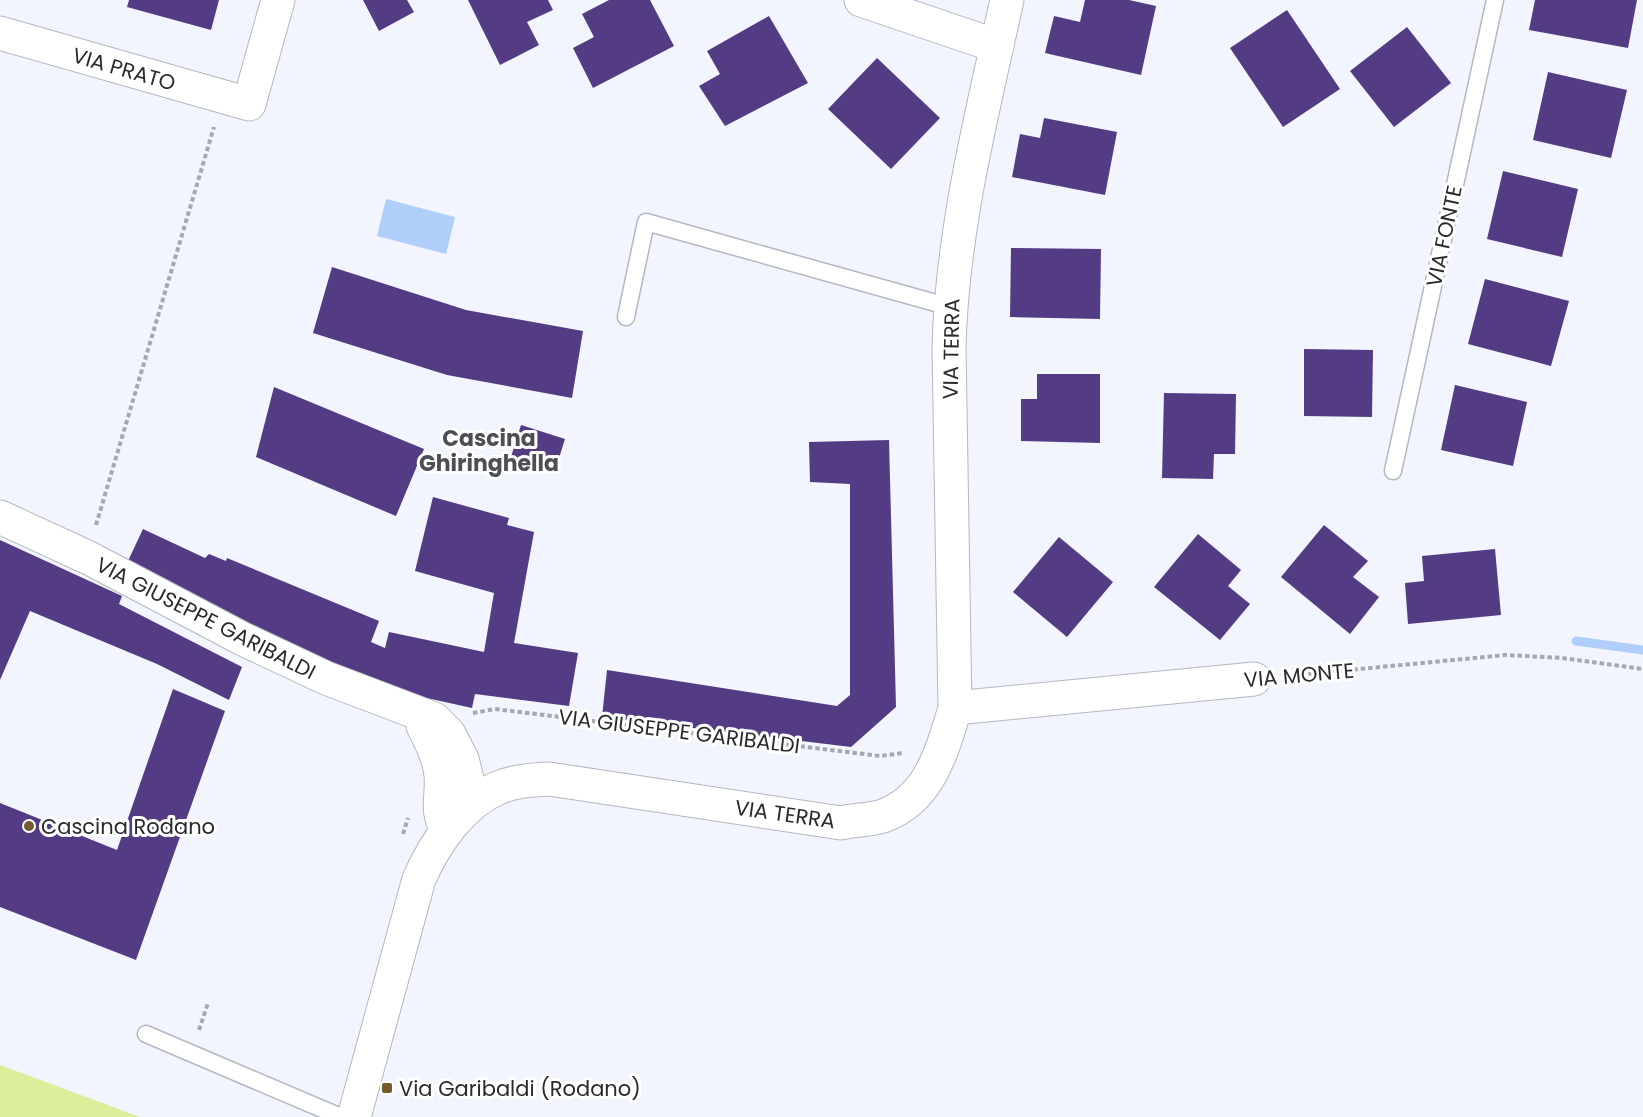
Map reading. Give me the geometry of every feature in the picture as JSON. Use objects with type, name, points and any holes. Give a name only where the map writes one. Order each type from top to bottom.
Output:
[{"type":"street","points":[[236,100],[278,0]]},
{"type":"street","points":[[861,0],[997,45]]},
{"type":"street","name":"VIA TERRA","points":[[354,1117],[419,879],[447,831],[473,803],[497,788],[514,783],[549,779],[841,823],[882,816],[909,802],[931,777],[943,748],[955,708],[950,307],[966,198],[1007,0]]},
{"type":"street","name":"VIA PRATO","points":[[0,33],[236,100]]},
{"type":"street","name":"VIA GIUSEPPE GARIBALDI","points":[[0,517],[89,558],[264,649],[326,678],[434,719],[449,734],[462,759],[473,803]]},
{"type":"street","name":"VIA MONTE","points":[[955,708],[1254,679]]},
{"type":"street","points":[[416,711],[438,757],[441,776],[439,810],[447,831]]},
{"type":"lane","name":"VIA FONTE","points":[[1393,471],[1495,0]]},
{"type":"lane","points":[[626,317],[646,222],[950,307]]},
{"type":"lane","points":[[146,1034],[341,1117]]},
{"type":"path","points":[[89,558],[98,517],[236,100]]},
{"type":"path","name":"VIA MONTE","points":[[1254,679],[1506,655],[1563,658],[1643,669]]},
{"type":"path","name":"VIA GIUSEPPE GARIBALDI","points":[[467,715],[495,709],[880,756],[943,748]]},
{"type":"green space","points":[[0,1065],[140,1117],[0,1117]]},
{"type":"water","points":[[386,199],[455,217],[446,254],[377,236]]},
{"type":"building","points":[[129,0],[219,0],[211,30],[127,7]]},
{"type":"building","points":[[363,0],[407,0],[414,12],[379,31]]},
{"type":"building","points":[[468,0],[548,0],[553,10],[527,22],[539,45],[500,65]]},
{"type":"building","points":[[609,0],[650,0],[674,46],[593,88],[573,48],[594,37],[582,14]]},
{"type":"building","points":[[1085,0],[1129,0],[1156,6],[1141,75],[1045,53],[1054,16],[1080,22]]},
{"type":"building","points":[[1535,0],[1637,0],[1628,48],[1529,30]]},
{"type":"building","points":[[1287,10],[1340,89],[1283,127],[1230,48]]},
{"type":"building","points":[[769,16],[808,83],[725,126],[699,86],[720,74],[707,51]]},
{"type":"building","points":[[1407,27],[1451,83],[1394,127],[1350,71]]},
{"type":"building","points":[[877,58],[940,118],[891,169],[828,109]]},
{"type":"building","points":[[1548,72],[1627,90],[1611,158],[1533,140]]},
{"type":"building","points":[[1044,118],[1117,132],[1105,195],[1012,177],[1020,134],[1040,138]]},
{"type":"building","points":[[1503,171],[1578,189],[1562,257],[1487,239]]},
{"type":"building","points":[[1011,248],[1101,249],[1100,319],[1010,317]]},
{"type":"building","points":[[332,267],[466,310],[583,331],[572,398],[447,375],[313,333]]},
{"type":"building","points":[[1485,279],[1569,301],[1551,366],[1468,344]]},
{"type":"building","points":[[1304,349],[1373,350],[1372,417],[1304,416]]},
{"type":"building","points":[[1037,374],[1100,374],[1100,443],[1021,441],[1021,399],[1037,399]]},
{"type":"building","points":[[1455,385],[1527,402],[1513,466],[1441,450]]},
{"type":"building","points":[[274,387],[424,449],[396,516],[256,457]]},
{"type":"building","points":[[1164,393],[1236,394],[1235,454],[1214,454],[1213,479],[1162,478]]},
{"type":"building","points":[[521,425],[565,439],[554,474],[510,460]]},
{"type":"building","points":[[889,440],[896,707],[851,747],[602,717],[607,670],[837,706],[850,695],[850,484],[810,482],[809,442]]},
{"type":"building","points":[[433,497],[509,518],[507,525],[534,532],[514,643],[578,653],[569,706],[475,694],[472,708],[377,687],[127,563],[143,529],[205,558],[209,554],[226,561],[227,558],[379,621],[371,642],[385,648],[389,632],[484,652],[494,593],[415,571]]},
{"type":"building","points":[[1324,525],[1368,561],[1353,577],[1379,597],[1350,634],[1281,577]]},
{"type":"building","points":[[1198,534],[1241,570],[1228,586],[1250,604],[1220,640],[1154,587]]},
{"type":"building","points":[[1059,537],[1113,582],[1067,637],[1013,592]]},
{"type":"building","points":[[0,540],[122,596],[119,604],[242,667],[229,700],[157,664],[30,611],[0,680]]},
{"type":"building","points":[[1495,549],[1501,615],[1408,624],[1405,583],[1424,581],[1422,556]]},
{"type":"building","name":"Cascina Rodano","points":[[173,689],[225,711],[136,960],[0,907],[0,803],[117,850]]},
{"type":"waterway","points":[[1576,641],[1643,650]]},
{"type":"place","name":"Cascina Rodano","points":[[29,826]]},
{"type":"place","name":"Via Garibaldi (Rodano)","points":[[387,1088]]},
{"type":"district","name":"Cascina Ghiringhella","points":[[489,450]]}]
